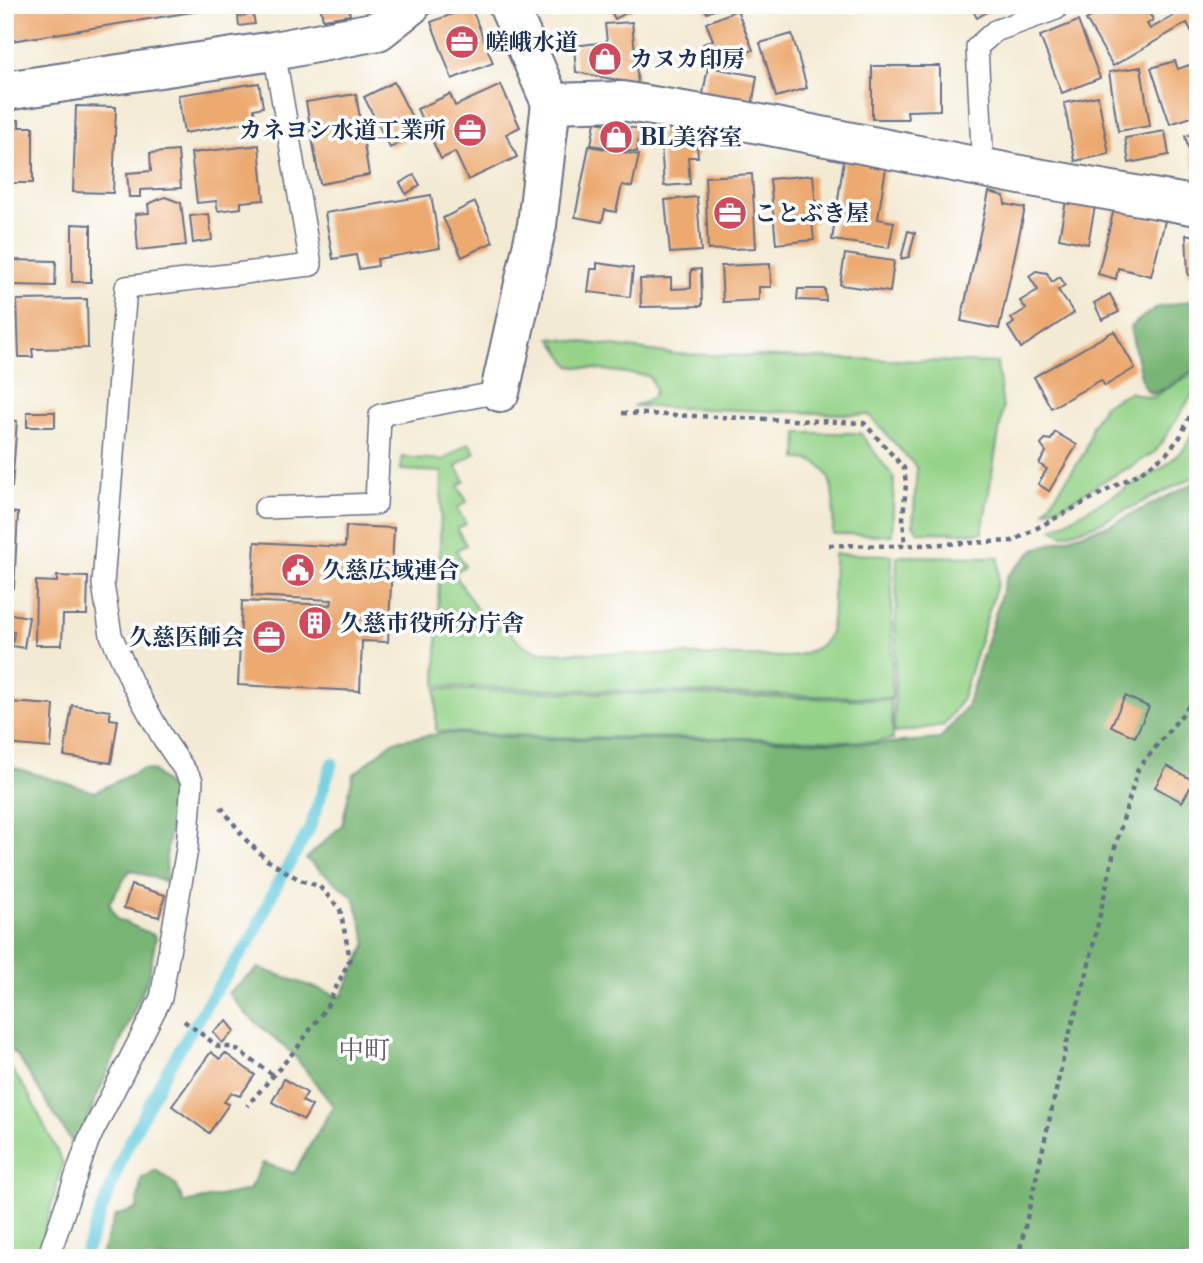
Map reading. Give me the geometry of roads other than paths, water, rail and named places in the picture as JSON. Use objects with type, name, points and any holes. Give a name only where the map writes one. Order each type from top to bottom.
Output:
[{"type":"street","points":[[5,91],[274,51],[379,31],[411,5]]},
{"type":"street","points":[[500,392],[537,225],[551,103],[508,5]]},
{"type":"street","points":[[551,103],[622,102],[744,121],[983,168],[1198,206]]},
{"type":"lane","points":[[983,168],[977,47],[995,31],[1056,9],[1054,5]]},
{"type":"lane","points":[[48,1258],[88,1141],[161,999],[187,849],[192,781],[163,738],[133,685],[111,635],[103,584],[127,287],[312,265],[274,51]]},
{"type":"lane","points":[[265,508],[376,504],[380,415],[500,392]]},
{"type":"waterway","points":[[83,1258],[125,1151],[163,1077],[208,1002],[253,936],[275,888],[309,830],[332,763]]},
{"type":"place","name":"嵯峨水道","points":[[462,42]]},
{"type":"place","name":"カヌカ印房","points":[[605,59]]},
{"type":"place","name":"カネヨシ水道工業所","points":[[470,130]]},
{"type":"place","name":"BL美容室","points":[[616,137]]},
{"type":"place","name":"ことぶき屋","points":[[730,213]]},
{"type":"place","name":"久慈広域連合","points":[[298,570]]},
{"type":"place","name":"久慈市役所分庁舎","points":[[315,623]]},
{"type":"place","name":"久慈医師会","points":[[269,637]]},
{"type":"district","name":"中町","points":[[364,1050]]}]
